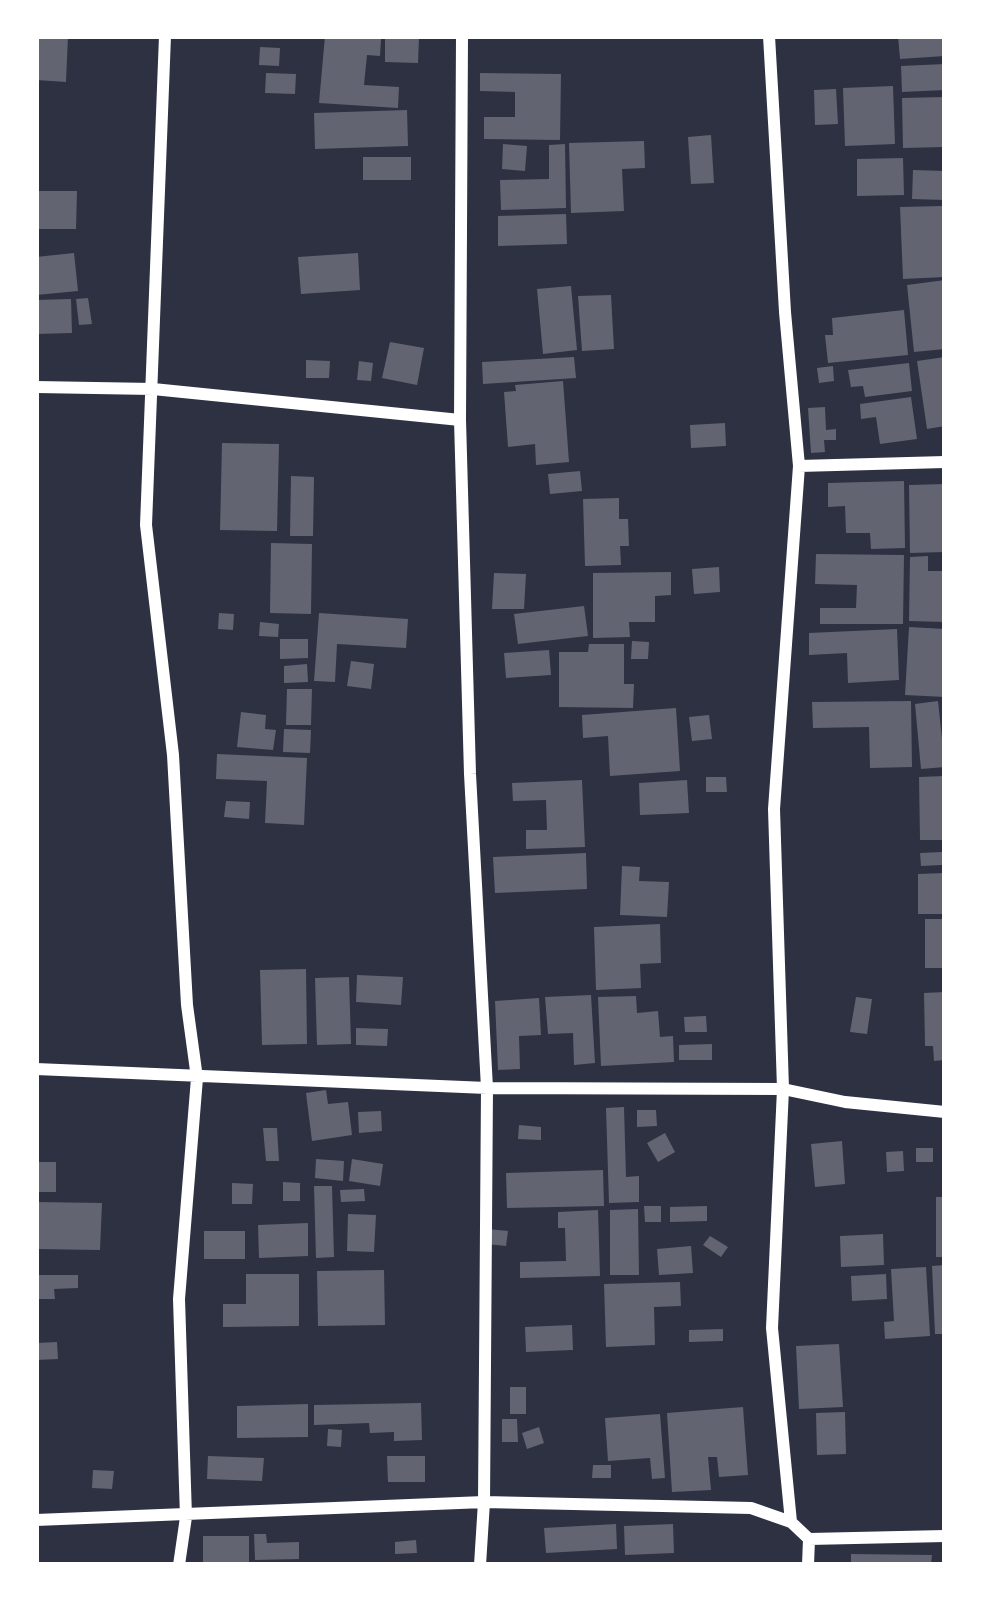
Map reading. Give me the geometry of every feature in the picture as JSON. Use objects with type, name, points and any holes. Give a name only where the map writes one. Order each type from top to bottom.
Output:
[{"type":"street","points":[[165,36],[146,525],[172,755],[187,1005],[197,1078],[179,1299],[186,1516],[179,1565]]},
{"type":"street","points":[[462,36],[460,420],[470,774],[487,1088],[480,1565]]},
{"type":"street","points":[[769,36],[799,466],[774,808],[783,1089],[772,1328],[791,1522]]},
{"type":"street","points":[[36,388],[153,389],[460,420]]},
{"type":"street","points":[[799,466],[945,462]]},
{"type":"street","points":[[36,1069],[487,1088],[783,1089],[845,1102],[945,1112]]},
{"type":"street","points":[[36,1520],[484,1502],[751,1508],[791,1522],[809,1539],[945,1536]]},
{"type":"street","points":[[808,1565],[809,1539]]},
{"type":"building","points":[[36,36],[68,36],[66,82],[36,80]]},
{"type":"building","points":[[325,36],[381,39],[380,56],[367,55],[364,85],[399,87],[398,108],[319,103]]},
{"type":"building","points":[[898,36],[945,36],[945,56],[900,59]]},
{"type":"building","points":[[385,38],[419,38],[418,63],[385,62]]},
{"type":"building","points":[[260,47],[280,48],[279,66],[259,65]]},
{"type":"building","points":[[945,64],[945,90],[902,92],[901,66]]},
{"type":"building","points":[[266,73],[296,74],[295,94],[265,93]]},
{"type":"building","points":[[480,73],[561,74],[560,140],[484,139],[484,117],[515,117],[515,92],[480,91]]},
{"type":"building","points":[[893,86],[895,144],[845,146],[843,88]]},
{"type":"building","points":[[836,89],[838,124],[815,125],[814,90]]},
{"type":"building","points":[[945,97],[945,147],[903,148],[902,98]]},
{"type":"building","points":[[407,110],[408,146],[315,149],[314,113]]},
{"type":"building","points":[[711,135],[714,183],[691,184],[688,137]]},
{"type":"building","points":[[644,141],[645,168],[622,169],[624,211],[571,213],[569,143]]},
{"type":"building","points":[[503,144],[527,146],[525,171],[502,169]]},
{"type":"building","points":[[565,144],[566,208],[501,210],[500,180],[549,179],[549,145]]},
{"type":"building","points":[[363,157],[411,157],[411,180],[363,180]]},
{"type":"building","points":[[903,158],[904,195],[857,196],[857,159]]},
{"type":"building","points":[[913,170],[945,171],[945,200],[912,199]]},
{"type":"building","points":[[36,191],[77,191],[76,229],[36,229]]},
{"type":"building","points":[[942,206],[945,277],[903,279],[900,207]]},
{"type":"building","points":[[566,214],[567,244],[498,246],[498,216]]},
{"type":"building","points":[[74,253],[78,291],[36,295],[36,257]]},
{"type":"building","points":[[358,253],[360,290],[301,294],[298,257]]},
{"type":"building","points":[[945,280],[945,349],[914,352],[907,285]]},
{"type":"building","points":[[571,286],[577,350],[543,354],[537,289]]},
{"type":"building","points":[[611,295],[614,349],[582,351],[578,296]]},
{"type":"building","points":[[88,298],[92,324],[79,325],[76,299]]},
{"type":"building","points":[[71,299],[72,333],[36,334],[36,300]]},
{"type":"building","points":[[904,310],[908,355],[828,363],[825,335],[833,335],[832,318]]},
{"type":"building","points":[[390,342],[424,348],[417,385],[382,378]]},
{"type":"building","points":[[574,357],[576,378],[483,384],[482,362]]},
{"type":"building","points":[[945,357],[945,426],[927,429],[917,361]]},
{"type":"building","points":[[306,360],[330,361],[329,378],[306,378]]},
{"type":"building","points":[[359,361],[373,363],[371,381],[357,380]]},
{"type":"building","points":[[909,363],[912,391],[865,397],[863,386],[851,387],[848,370]]},
{"type":"building","points":[[833,366],[834,381],[819,383],[817,368]]},
{"type":"building","points":[[563,381],[569,462],[536,465],[535,444],[508,447],[504,392],[516,391],[515,385]]},
{"type":"building","points":[[911,397],[917,439],[880,444],[876,417],[861,419],[860,404]]},
{"type":"building","points":[[825,407],[826,430],[836,429],[836,440],[824,440],[825,452],[811,453],[808,408]]},
{"type":"building","points":[[725,423],[726,446],[691,448],[690,425]]},
{"type":"building","points":[[222,443],[279,444],[277,531],[220,530]]},
{"type":"building","points":[[580,471],[582,491],[550,494],[548,474]]},
{"type":"building","points":[[291,476],[314,477],[313,536],[290,536]]},
{"type":"building","points":[[904,481],[905,548],[871,549],[870,533],[846,533],[845,506],[828,507],[828,483]]},
{"type":"building","points":[[945,484],[945,552],[910,553],[909,485]]},
{"type":"building","points":[[619,498],[619,519],[628,519],[629,546],[620,546],[621,565],[585,566],[583,499]]},
{"type":"building","points":[[271,543],[312,544],[311,614],[270,613]]},
{"type":"building","points":[[816,554],[904,555],[903,624],[820,624],[820,608],[856,608],[857,585],[815,584]]},
{"type":"building","points":[[928,556],[928,571],[945,571],[945,622],[909,621],[910,557]]},
{"type":"building","points":[[719,567],[720,592],[694,594],[692,569]]},
{"type":"building","points":[[671,572],[671,595],[655,596],[655,622],[629,622],[630,637],[593,638],[593,573]]},
{"type":"building","points":[[494,573],[526,574],[524,609],[492,609]]},
{"type":"building","points":[[584,606],[588,636],[518,644],[514,614]]},
{"type":"building","points":[[219,613],[234,614],[233,630],[218,629]]},
{"type":"building","points":[[319,613],[408,619],[406,648],[337,644],[335,682],[314,681]]},
{"type":"building","points":[[260,622],[279,624],[278,637],[259,636]]},
{"type":"building","points":[[909,627],[945,629],[945,697],[905,695]]},
{"type":"building","points":[[897,629],[899,680],[848,683],[847,653],[809,655],[809,633]]},
{"type":"building","points":[[280,639],[308,639],[308,658],[280,659]]},
{"type":"building","points":[[632,641],[649,642],[648,659],[631,659]]},
{"type":"building","points":[[589,644],[624,644],[624,684],[634,684],[633,708],[559,707],[559,652],[588,652]]},
{"type":"building","points":[[549,650],[551,675],[506,678],[504,653]]},
{"type":"building","points":[[351,661],[374,664],[371,689],[347,686]]},
{"type":"building","points":[[307,664],[308,682],[284,683],[284,666]]},
{"type":"building","points":[[287,689],[312,689],[311,725],[286,725]]},
{"type":"building","points":[[911,701],[912,767],[870,768],[869,727],[813,728],[812,702]]},
{"type":"building","points":[[938,701],[945,767],[921,769],[915,704]]},
{"type":"building","points":[[676,708],[680,771],[610,776],[608,736],[583,738],[582,715]]},
{"type":"building","points":[[241,712],[266,715],[265,729],[276,730],[273,750],[237,747]]},
{"type":"building","points":[[709,715],[712,739],[692,741],[689,717]]},
{"type":"building","points":[[284,729],[311,730],[310,753],[283,752]]},
{"type":"building","points":[[217,754],[307,758],[304,825],[265,823],[267,781],[216,779]]},
{"type":"building","points":[[945,776],[945,840],[920,840],[919,777]]},
{"type":"building","points":[[706,777],[726,777],[727,792],[706,792]]},
{"type":"building","points":[[582,780],[585,847],[526,849],[526,830],[547,830],[546,800],[513,801],[512,783]]},
{"type":"building","points":[[687,780],[689,813],[640,815],[639,783]]},
{"type":"building","points":[[226,801],[250,802],[249,819],[224,817]]},
{"type":"building","points":[[942,852],[942,865],[921,866],[920,853]]},
{"type":"building","points":[[586,853],[587,889],[495,893],[493,857]]},
{"type":"building","points":[[622,866],[640,867],[639,881],[669,882],[667,917],[620,915]]},
{"type":"building","points":[[945,873],[945,914],[918,914],[918,874]]},
{"type":"building","points":[[925,919],[945,919],[945,968],[925,968]]},
{"type":"building","points":[[660,924],[661,963],[640,964],[641,988],[596,990],[594,927]]},
{"type":"building","points":[[306,969],[307,1044],[262,1045],[260,970]]},
{"type":"building","points":[[357,975],[403,977],[401,1005],[356,1002]]},
{"type":"building","points":[[349,977],[351,1044],[317,1045],[315,978]]},
{"type":"building","points":[[945,992],[945,1060],[934,1061],[933,1046],[925,1046],[924,993]]},
{"type":"building","points":[[591,995],[595,1063],[574,1065],[573,1033],[548,1034],[545,997]]},
{"type":"building","points":[[636,996],[637,1013],[658,1011],[660,1037],[673,1036],[674,1062],[601,1066],[598,997]]},
{"type":"building","points":[[856,997],[872,999],[867,1034],[850,1032]]},
{"type":"building","points":[[539,998],[541,1035],[519,1036],[520,1069],[498,1070],[495,1001]]},
{"type":"building","points":[[706,1016],[707,1032],[685,1032],[684,1017]]},
{"type":"building","points":[[356,1028],[388,1029],[387,1046],[356,1045]]},
{"type":"building","points":[[712,1044],[712,1060],[679,1060],[679,1045]]},
{"type":"building","points":[[326,1090],[328,1104],[348,1102],[352,1135],[312,1141],[306,1093]]},
{"type":"building","points":[[624,1107],[626,1177],[639,1176],[639,1202],[609,1203],[606,1108]]},
{"type":"building","points":[[637,1110],[656,1110],[657,1126],[637,1127]]},
{"type":"building","points":[[381,1111],[382,1131],[359,1133],[358,1112]]},
{"type":"building","points":[[519,1125],[541,1127],[541,1140],[518,1139]]},
{"type":"building","points":[[263,1128],[277,1128],[279,1161],[266,1161]]},
{"type":"building","points":[[665,1133],[675,1152],[658,1162],[647,1143]]},
{"type":"building","points":[[842,1141],[845,1184],[815,1187],[811,1144]]},
{"type":"building","points":[[916,1148],[933,1148],[933,1162],[916,1162]]},
{"type":"building","points":[[903,1151],[904,1171],[887,1172],[886,1152]]},
{"type":"building","points":[[316,1159],[344,1161],[343,1181],[315,1178]]},
{"type":"building","points":[[352,1159],[383,1164],[380,1186],[349,1181]]},
{"type":"building","points":[[36,1162],[56,1162],[56,1192],[36,1192]]},
{"type":"building","points":[[603,1170],[604,1206],[507,1208],[506,1173]]},
{"type":"building","points":[[283,1182],[300,1183],[300,1201],[283,1201]]},
{"type":"building","points":[[232,1183],[253,1184],[252,1204],[232,1204]]},
{"type":"building","points":[[314,1186],[332,1186],[334,1257],[316,1258]]},
{"type":"building","points":[[364,1189],[365,1201],[341,1202],[340,1190]]},
{"type":"building","points":[[936,1197],[945,1197],[945,1257],[936,1257]]},
{"type":"building","points":[[36,1202],[102,1203],[100,1250],[36,1249]]},
{"type":"building","points":[[644,1206],[661,1206],[661,1222],[645,1222]]},
{"type":"building","points":[[707,1206],[707,1221],[670,1222],[670,1207]]},
{"type":"building","points":[[638,1209],[639,1275],[610,1275],[610,1210]]},
{"type":"building","points":[[598,1210],[600,1276],[520,1278],[520,1262],[566,1261],[565,1228],[558,1228],[558,1212]]},
{"type":"building","points":[[348,1214],[376,1215],[374,1252],[347,1251]]},
{"type":"building","points":[[308,1223],[308,1256],[259,1258],[258,1225]]},
{"type":"building","points":[[488,1229],[508,1231],[506,1246],[486,1244]]},
{"type":"building","points":[[204,1231],[245,1231],[245,1259],[204,1259]]},
{"type":"building","points":[[883,1234],[884,1265],[841,1267],[840,1236]]},
{"type":"building","points":[[710,1236],[728,1247],[721,1257],[703,1245]]},
{"type":"building","points":[[691,1246],[693,1273],[659,1275],[657,1249]]},
{"type":"building","points":[[945,1265],[945,1334],[935,1334],[932,1266]]},
{"type":"building","points":[[926,1267],[930,1336],[885,1339],[884,1322],[894,1321],[891,1269]]},
{"type":"building","points":[[384,1270],[385,1325],[318,1326],[317,1271]]},
{"type":"building","points":[[246,1274],[299,1274],[299,1326],[223,1327],[223,1304],[246,1304]]},
{"type":"building","points":[[886,1274],[887,1299],[852,1301],[851,1276]]},
{"type":"building","points":[[36,1275],[78,1275],[78,1288],[54,1289],[55,1299],[36,1299]]},
{"type":"building","points":[[680,1282],[681,1306],[654,1307],[655,1345],[606,1347],[604,1284]]},
{"type":"building","points":[[572,1325],[573,1350],[526,1352],[525,1327]]},
{"type":"building","points":[[723,1329],[723,1341],[689,1342],[689,1330]]},
{"type":"building","points":[[57,1342],[58,1359],[36,1360],[36,1343]]},
{"type":"building","points":[[839,1344],[843,1407],[799,1409],[796,1346]]},
{"type":"building","points":[[510,1387],[526,1387],[526,1414],[510,1414]]},
{"type":"building","points":[[421,1403],[422,1440],[394,1441],[394,1432],[370,1433],[369,1423],[314,1425],[314,1405]]},
{"type":"building","points":[[308,1404],[308,1437],[237,1438],[237,1406]]},
{"type":"building","points":[[743,1407],[748,1475],[719,1477],[717,1457],[708,1457],[711,1490],[672,1492],[667,1413]]},
{"type":"building","points":[[845,1412],[846,1454],[817,1455],[816,1413]]},
{"type":"building","points":[[660,1414],[665,1478],[652,1479],[650,1458],[608,1461],[605,1418]]},
{"type":"building","points":[[502,1419],[517,1419],[518,1442],[502,1442]]},
{"type":"building","points":[[539,1427],[544,1443],[527,1449],[522,1433]]},
{"type":"building","points":[[328,1429],[342,1430],[341,1447],[327,1446]]},
{"type":"building","points":[[208,1456],[264,1458],[262,1481],[207,1479]]},
{"type":"building","points":[[387,1456],[425,1456],[425,1482],[388,1482]]},
{"type":"building","points":[[593,1465],[611,1465],[611,1478],[592,1478]]},
{"type":"building","points":[[93,1470],[114,1471],[112,1489],[92,1488]]},
{"type":"building","points":[[616,1524],[617,1549],[546,1553],[544,1528]]},
{"type":"building","points":[[673,1524],[674,1553],[625,1555],[624,1526]]},
{"type":"building","points":[[254,1534],[266,1534],[267,1543],[299,1542],[299,1559],[255,1560]]},
{"type":"building","points":[[203,1536],[249,1536],[249,1564],[203,1565]]},
{"type":"building","points":[[416,1540],[417,1553],[395,1554],[395,1542]]},
{"type":"building","points":[[851,1554],[932,1555],[931,1565],[851,1565]]}]
